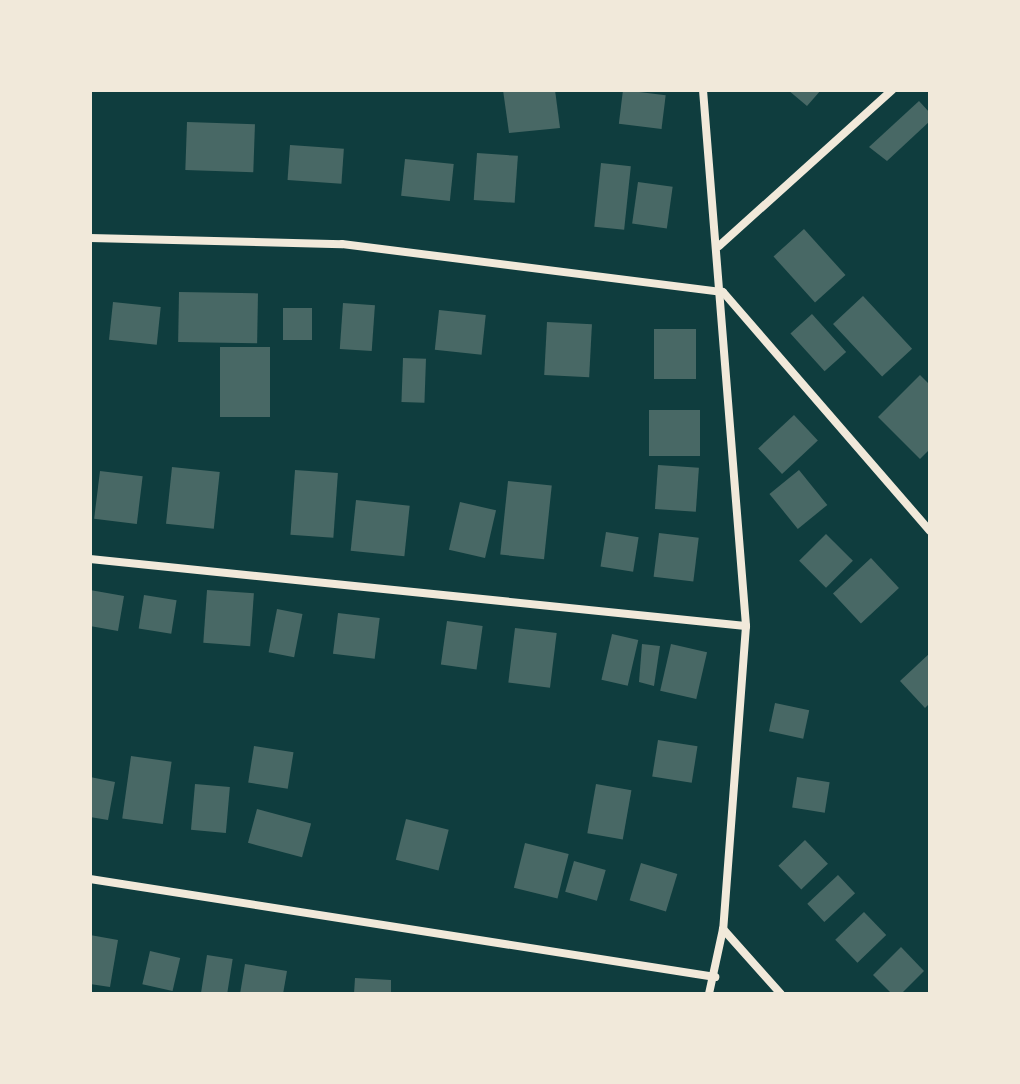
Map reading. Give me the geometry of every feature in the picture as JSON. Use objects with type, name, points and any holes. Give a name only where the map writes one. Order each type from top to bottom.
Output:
[{"type":"street","points":[[703,90],[723,292],[746,626],[723,929],[709,994]]},
{"type":"street","points":[[719,246],[892,90]]},
{"type":"street","points":[[90,238],[342,244],[723,292],[930,531]]},
{"type":"street","points":[[90,559],[746,626]]},
{"type":"street","points":[[90,879],[715,977]]},
{"type":"street","points":[[723,929],[781,994]]},
{"type":"building","points":[[503,90],[555,90],[560,128],[509,133]]},
{"type":"building","points":[[623,90],[666,95],[662,129],[619,124]]},
{"type":"building","points":[[788,90],[821,90],[807,106]]},
{"type":"building","points":[[919,101],[930,113],[930,121],[887,161],[869,147]]},
{"type":"building","points":[[187,122],[255,124],[253,172],[185,170]]},
{"type":"building","points":[[290,145],[344,149],[341,184],[288,180]]},
{"type":"building","points":[[477,153],[518,156],[515,203],[474,200]]},
{"type":"building","points":[[405,159],[454,164],[450,201],[401,196]]},
{"type":"building","points":[[601,163],[631,166],[624,230],[594,227]]},
{"type":"building","points":[[638,182],[673,187],[667,228],[632,224]]},
{"type":"building","points":[[804,229],[845,275],[815,303],[774,256]]},
{"type":"building","points":[[179,292],[258,293],[257,343],[178,342]]},
{"type":"building","points":[[863,296],[912,349],[882,377],[833,324]]},
{"type":"building","points":[[113,302],[161,307],[157,345],[109,340]]},
{"type":"building","points":[[343,303],[375,305],[372,351],[340,349]]},
{"type":"building","points":[[283,308],[312,308],[312,340],[283,340]]},
{"type":"building","points":[[439,310],[486,315],[482,355],[435,350]]},
{"type":"building","points":[[812,314],[846,352],[825,371],[790,333]]},
{"type":"building","points":[[547,322],[592,324],[589,377],[544,375]]},
{"type":"building","points":[[654,329],[696,329],[696,379],[654,379]]},
{"type":"building","points":[[220,347],[270,347],[270,417],[220,417]]},
{"type":"building","points":[[403,358],[426,359],[424,403],[401,402]]},
{"type":"building","points":[[920,375],[930,385],[930,449],[920,459],[878,417]]},
{"type":"building","points":[[649,410],[700,410],[700,456],[649,456]]},
{"type":"building","points":[[794,415],[818,441],[782,474],[758,448]]},
{"type":"building","points":[[658,465],[699,468],[696,512],[655,509]]},
{"type":"building","points":[[172,467],[220,472],[214,529],[166,524]]},
{"type":"building","points":[[295,470],[338,473],[333,538],[290,535]]},
{"type":"building","points":[[799,470],[827,505],[798,529],[769,494]]},
{"type":"building","points":[[100,471],[143,476],[137,524],[94,519]]},
{"type":"building","points":[[508,481],[552,486],[544,559],[500,555]]},
{"type":"building","points":[[356,500],[410,506],[404,556],[351,551]]},
{"type":"building","points":[[460,502],[496,510],[485,558],[449,550]]},
{"type":"building","points":[[606,532],[639,537],[633,572],[601,567]]},
{"type":"building","points":[[659,533],[699,538],[693,582],[654,577]]},
{"type":"building","points":[[826,534],[853,561],[826,588],[799,561]]},
{"type":"building","points":[[871,558],[899,588],[861,623],[833,593]]},
{"type":"building","points":[[90,590],[124,596],[118,631],[90,626]]},
{"type":"building","points":[[207,590],[254,593],[250,646],[203,643]]},
{"type":"building","points":[[144,595],[177,600],[171,634],[139,629]]},
{"type":"building","points":[[277,609],[303,614],[294,657],[269,652]]},
{"type":"building","points":[[338,613],[380,618],[375,659],[333,654]]},
{"type":"building","points":[[447,621],[483,626],[477,670],[441,665]]},
{"type":"building","points":[[515,628],[557,633],[550,688],[508,683]]},
{"type":"building","points":[[612,634],[638,640],[628,686],[601,680]]},
{"type":"building","points":[[642,644],[660,646],[654,686],[639,682]]},
{"type":"building","points":[[671,644],[707,652],[696,699],[660,691]]},
{"type":"building","points":[[930,653],[930,703],[925,708],[900,681]]},
{"type":"building","points":[[775,703],[809,710],[803,739],[769,731]]},
{"type":"building","points":[[658,740],[698,746],[692,783],[652,777]]},
{"type":"building","points":[[254,746],[294,752],[288,789],[248,783]]},
{"type":"building","points":[[131,756],[172,762],[163,824],[122,818]]},
{"type":"building","points":[[90,777],[115,782],[108,820],[90,817]]},
{"type":"building","points":[[797,777],[830,782],[825,813],[792,808]]},
{"type":"building","points":[[195,784],[230,787],[226,833],[191,830]]},
{"type":"building","points":[[596,784],[631,790],[623,839],[587,833]]},
{"type":"building","points":[[257,809],[311,823],[302,857],[248,843]]},
{"type":"building","points":[[406,819],[449,830],[439,870],[396,860]]},
{"type":"building","points":[[805,840],[828,864],[801,889],[778,866]]},
{"type":"building","points":[[525,843],[569,854],[558,899],[514,888]]},
{"type":"building","points":[[574,861],[606,870],[597,901],[565,892]]},
{"type":"building","points":[[641,863],[677,874],[666,911],[630,900]]},
{"type":"building","points":[[838,875],[855,893],[824,922],[807,904]]},
{"type":"building","points":[[864,912],[886,935],[857,963],[835,940]]},
{"type":"building","points":[[90,935],[118,940],[110,987],[90,984]]},
{"type":"building","points":[[901,947],[924,971],[901,994],[892,994],[873,975]]},
{"type":"building","points":[[150,951],[180,958],[173,991],[142,984]]},
{"type":"building","points":[[207,955],[233,959],[227,994],[201,994]]},
{"type":"building","points":[[245,964],[287,971],[283,994],[240,994]]},
{"type":"building","points":[[355,978],[391,980],[391,994],[354,994]]}]
